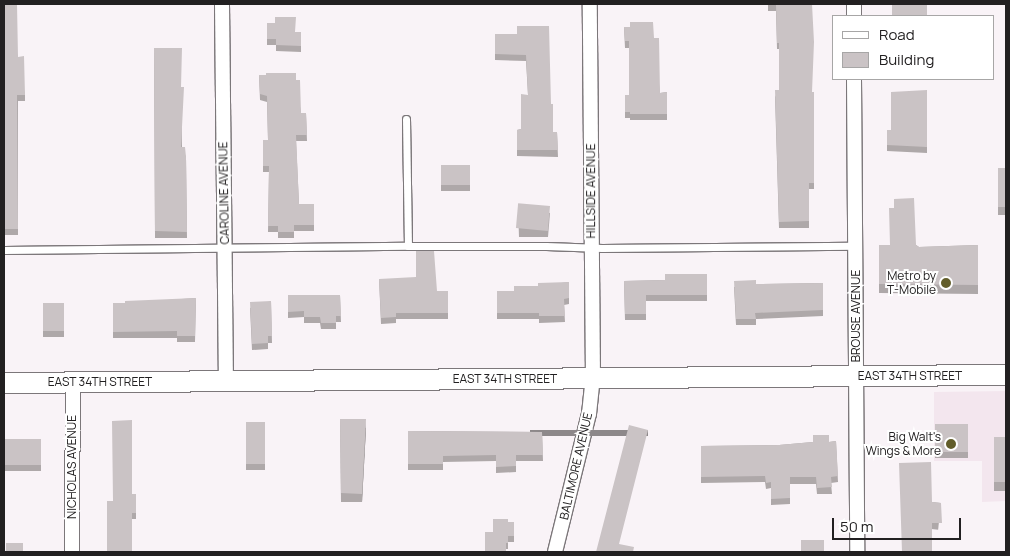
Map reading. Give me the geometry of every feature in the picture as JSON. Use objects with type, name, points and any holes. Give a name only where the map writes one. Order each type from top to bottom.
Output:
[{"type":"main road","name":"EAST 34TH STREET","points":[[4,383],[1006,376]]},
{"type":"street","name":"CAROLINE AVENUE","points":[[222,4],[226,381]]},
{"type":"street","name":"HILLSIDE AVENUE","points":[[590,4],[593,378]]},
{"type":"street","name":"BROUSE AVENUE","points":[[854,80],[858,552]]},
{"type":"street","name":"BALTIMORE AVENUE","points":[[555,552],[589,414],[593,378]]},
{"type":"street","name":"NICHOLAS AVENUE","points":[[72,552],[73,382]]},
{"type":"lane","points":[[406,119],[408,246]]},
{"type":"lane","points":[[4,250],[408,246],[592,248],[855,246]]},
{"type":"shaded area","points":[[1006,391],[1006,501],[982,502],[982,461],[934,461],[934,392]]},
{"type":"building","points":[[4,4],[17,4],[18,57],[24,56],[25,95],[17,95],[18,229],[4,229]]},
{"type":"building","points":[[768,4],[812,4],[814,42],[812,92],[814,92],[814,183],[809,183],[809,221],[779,222],[775,90],[779,90],[779,43],[777,43],[776,5]]},
{"type":"building","points":[[892,4],[927,4],[927,15],[892,15]]},
{"type":"building","points":[[275,17],[296,17],[295,32],[301,32],[301,46],[276,45],[276,39],[267,39],[267,23],[275,23]]},
{"type":"building","points":[[630,22],[653,22],[654,38],[659,38],[660,93],[667,92],[667,114],[630,114],[630,112],[625,112],[625,95],[629,95],[629,41],[625,41],[624,27],[630,27]]},
{"type":"building","points":[[517,26],[549,26],[553,132],[557,132],[558,150],[517,150],[517,130],[521,129],[521,94],[528,95],[526,55],[495,54],[495,34],[517,34]]},
{"type":"building","points":[[154,48],[182,48],[181,87],[184,87],[181,147],[185,147],[186,157],[187,232],[155,231]]},
{"type":"building","points":[[266,73],[296,73],[296,80],[300,80],[301,113],[306,113],[307,135],[296,135],[299,204],[314,204],[314,225],[294,225],[294,232],[278,232],[278,226],[268,226],[269,166],[263,166],[263,140],[268,140],[267,96],[260,94],[259,75],[266,75]]},
{"type":"building","points":[[927,90],[927,147],[887,145],[887,130],[891,130],[891,92]]},
{"type":"building","points":[[441,165],[470,165],[470,185],[441,185]]},
{"type":"building","points":[[998,168],[1006,168],[1006,207],[998,207]]},
{"type":"building","points":[[914,198],[916,245],[919,247],[978,245],[978,285],[879,284],[879,245],[890,245],[889,208],[894,208],[894,199]]},
{"type":"building","points":[[518,203],[550,206],[548,231],[516,228]]},
{"type":"building","points":[[416,251],[434,251],[437,291],[448,291],[448,313],[396,313],[396,317],[381,318],[379,279],[416,277]]},
{"type":"building","points":[[665,274],[707,274],[707,295],[646,295],[646,314],[625,314],[624,281],[665,280]]},
{"type":"building","points":[[756,280],[756,284],[823,283],[823,310],[755,313],[756,319],[736,319],[734,281]]},
{"type":"building","points":[[569,282],[569,298],[564,299],[565,316],[539,316],[539,313],[497,313],[497,291],[514,291],[514,286],[538,286],[538,283]]},
{"type":"building","points":[[288,295],[340,295],[341,316],[336,316],[336,323],[321,323],[320,317],[304,317],[304,311],[288,312]]},
{"type":"building","points":[[196,298],[195,336],[177,336],[177,331],[113,332],[113,303]]},
{"type":"building","points":[[271,301],[272,336],[268,336],[268,343],[252,344],[250,302]]},
{"type":"building","points":[[43,303],[64,303],[64,331],[43,331]]},
{"type":"building","points":[[340,419],[366,419],[362,494],[341,493]]},
{"type":"building","points":[[132,420],[132,494],[136,494],[136,513],[132,513],[132,552],[107,552],[107,501],[113,501],[112,421]]},
{"type":"building","points":[[246,422],[265,422],[265,464],[246,464]]},
{"type":"building","name":"Big Walt's Wings & More","points":[[935,424],[968,424],[968,452],[935,452]]},
{"type":"building","points":[[629,425],[648,430],[619,544],[634,547],[633,552],[596,552]]},
{"type":"building","points":[[408,431],[542,432],[543,455],[516,455],[516,466],[496,467],[496,455],[443,456],[443,464],[408,464]]},
{"type":"building","points":[[813,435],[829,435],[829,442],[836,441],[838,476],[831,477],[832,487],[817,488],[816,477],[790,477],[790,498],[771,499],[771,482],[766,483],[765,476],[701,477],[701,446],[779,445],[813,442]]},
{"type":"building","points":[[994,437],[1006,437],[1006,482],[994,482]]},
{"type":"building","points":[[4,439],[41,439],[41,465],[4,465]]},
{"type":"building","points":[[931,462],[932,502],[941,503],[942,523],[932,523],[932,552],[902,552],[899,463]]},
{"type":"building","points":[[493,519],[508,519],[508,522],[514,522],[514,536],[508,536],[506,552],[485,552],[485,532],[493,532]]},
{"type":"building","points":[[801,540],[824,540],[824,552],[801,552]]},
{"type":"building","points":[[6,543],[23,543],[23,552],[6,552]]},
{"type":"place","name":"Metro by T-Mobile","points":[[946,283]]},
{"type":"place","name":"Big Walt's Wings & More","points":[[951,444]]}]
